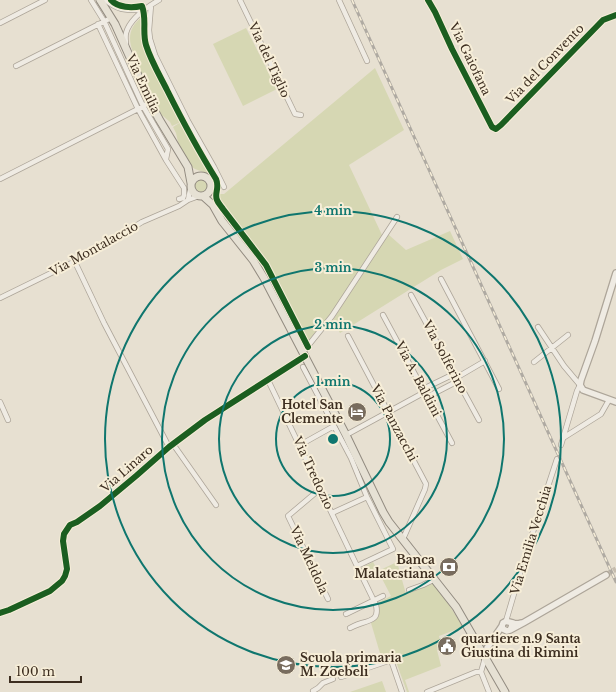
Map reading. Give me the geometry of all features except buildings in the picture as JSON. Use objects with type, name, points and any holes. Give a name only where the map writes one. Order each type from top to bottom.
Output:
[{"type":"main road","name":"Via Emilia","points":[[100,0],[111,18],[159,119],[188,166],[193,193],[201,196],[213,205]]},
{"type":"main road","name":"Via Emilia","points":[[188,166],[206,177],[210,183],[213,205],[222,221],[253,260],[264,278],[346,435],[353,457],[389,522],[456,607],[505,692]]},
{"type":"main road","points":[[191,184],[196,177],[203,176]]},
{"type":"main road","points":[[201,196],[206,195],[210,190]]},
{"type":"street","points":[[0,23],[45,0]]},
{"type":"street","points":[[91,0],[104,21],[143,106],[168,149],[166,160]]},
{"type":"street","points":[[105,0],[111,5],[123,10],[143,10]]},
{"type":"street","points":[[126,49],[126,33],[130,24],[143,10],[159,0]]},
{"type":"street","name":"Via del Tiglio","points":[[240,0],[295,114],[301,115]]},
{"type":"street","points":[[339,0],[367,61]]},
{"type":"street","name":"Via Gaiofana","points":[[428,0],[492,127]]},
{"type":"street","points":[[151,5],[149,30],[155,55],[188,121],[224,187]]},
{"type":"street","name":"Via del Convento","points":[[492,127],[496,129],[501,125],[603,20],[616,15]]},
{"type":"street","points":[[16,66],[111,18]]},
{"type":"street","points":[[98,24],[138,109],[166,160],[184,188],[185,193],[183,198],[179,199]]},
{"type":"street","points":[[115,60],[121,58]]},
{"type":"street","points":[[127,87],[133,84]]},
{"type":"street","points":[[0,179],[150,102]]},
{"type":"street","points":[[151,133],[157,130]]},
{"type":"street","points":[[188,200],[191,184]]},
{"type":"street","name":"Via Montalaccio","points":[[0,298],[75,262],[142,222],[179,206],[188,200],[201,196]]},
{"type":"street","name":"Via Linaro","points":[[0,613],[36,598],[57,587],[65,576],[66,562],[63,541],[64,534],[70,525],[77,522],[100,506],[171,445],[205,420],[268,380],[304,354],[332,316],[397,217]]},
{"type":"street","name":"Via Linaro","points":[[75,262],[104,322],[171,445]]},
{"type":"street","points":[[561,445],[577,391],[615,281],[616,273]]},
{"type":"street","points":[[441,279],[499,389]]},
{"type":"street","name":"Via Solferino","points":[[411,294],[479,420]]},
{"type":"street","name":"Via A. Baldini","points":[[384,315],[452,443]]},
{"type":"street","points":[[538,327],[566,369],[583,390],[616,402]]},
{"type":"street","points":[[534,362],[568,335]]},
{"type":"street","name":"Via Panzacchi","points":[[348,336],[426,484],[403,539]]},
{"type":"street","points":[[346,435],[456,378],[485,361]]},
{"type":"street","name":"Via Emilia","points":[[303,367],[334,426],[353,457],[367,497],[382,526]]},
{"type":"street","points":[[425,393],[456,378]]},
{"type":"street","name":"Via Tredozio","points":[[268,380],[374,600],[377,610],[376,617],[370,621],[350,628]]},
{"type":"street","points":[[563,438],[601,414],[609,400]]},
{"type":"street","points":[[0,402],[8,420]]},
{"type":"street","points":[[300,445],[334,426]]},
{"type":"street","points":[[171,445],[216,505]]},
{"type":"street","name":"Via Emilia Vecchia","points":[[509,630],[512,626],[509,622],[526,553],[557,459]]},
{"type":"street","name":"Via Meldola","points":[[320,488],[288,516],[328,599]]},
{"type":"street","points":[[332,513],[367,497]]},
{"type":"street","points":[[357,566],[393,549],[382,526],[389,522]]},
{"type":"street","points":[[495,637],[523,624],[606,575]]},
{"type":"street","points":[[409,590],[435,579]]},
{"type":"street","points":[[346,614],[383,596]]},
{"type":"street","points":[[509,622],[523,624]]},
{"type":"street","name":"Via Emilia Vecchia","points":[[485,658],[487,648],[502,626],[502,623],[509,622]]},
{"type":"street","points":[[502,626],[503,629],[509,630]]},
{"type":"street","points":[[485,658],[480,672],[489,692]]},
{"type":"street","points":[[341,677],[391,660],[402,692]]},
{"type":"street","points":[[427,692],[476,672],[480,672]]},
{"type":"street","points":[[312,692],[323,683],[333,679]]},
{"type":"green space","points":[[146,15],[151,51],[184,120],[150,51],[146,29]]},
{"type":"green space","points":[[143,16],[145,45],[181,122],[172,126],[170,122],[162,116],[148,90],[132,53],[130,41],[131,32],[135,24]]},
{"type":"green space","points":[[246,28],[277,89],[243,106],[213,44]]},
{"type":"green space","points":[[375,68],[404,130],[349,165],[382,235],[331,314],[308,342],[263,257],[230,217],[218,198],[217,194],[219,187],[219,193],[224,194]]},
{"type":"green space","points":[[185,121],[219,180],[219,187],[218,180],[184,122]]},
{"type":"green space","points":[[181,122],[216,181],[216,201],[218,205],[265,266],[306,345],[303,345],[263,266],[219,209],[214,198],[214,179],[206,173],[192,167],[177,143],[176,133],[173,127]]},
{"type":"green space","points":[[198,178],[204,178],[208,182],[208,188],[204,192],[198,192],[194,188],[194,182]]},
{"type":"green space","points":[[450,231],[463,259],[441,270],[340,333],[333,320],[387,235],[389,235],[406,250]]},
{"type":"green space","points":[[373,562],[378,571],[366,577],[361,568]]},
{"type":"green space","points":[[397,562],[406,594],[434,583],[463,627],[439,636],[442,648],[437,650],[441,666],[405,680],[409,692],[407,692],[394,656],[382,660],[371,623],[373,621],[377,603],[391,596],[378,571]]},
{"type":"green space","points":[[382,681],[386,692],[350,692]]},
{"type":"tunnel","points":[[606,575],[616,569]]},
{"type":"railway","points":[[352,0],[616,582]]},
{"type":"cycle path","points":[[111,0],[117,5],[125,7],[142,6],[144,16],[144,35],[148,51],[184,124],[216,179],[217,201],[266,265],[308,347]]},
{"type":"cycle path","points":[[428,0],[492,127],[496,129],[603,20],[616,15]]},
{"type":"cycle path","points":[[0,613],[50,591],[62,581],[67,569],[63,541],[64,534],[70,525],[77,522],[100,506],[169,447],[205,420],[305,356]]},
{"type":"place","name":"Hotel San Clemente","points":[[357,412]]},
{"type":"place","name":"Banca Malatestiana","points":[[449,567]]},
{"type":"place","name":"quartiere n.9 Santa Giustina di Rimini","points":[[447,646]]},
{"type":"place","name":"Scuola primaria M. Zoebeli","points":[[286,665]]}]
